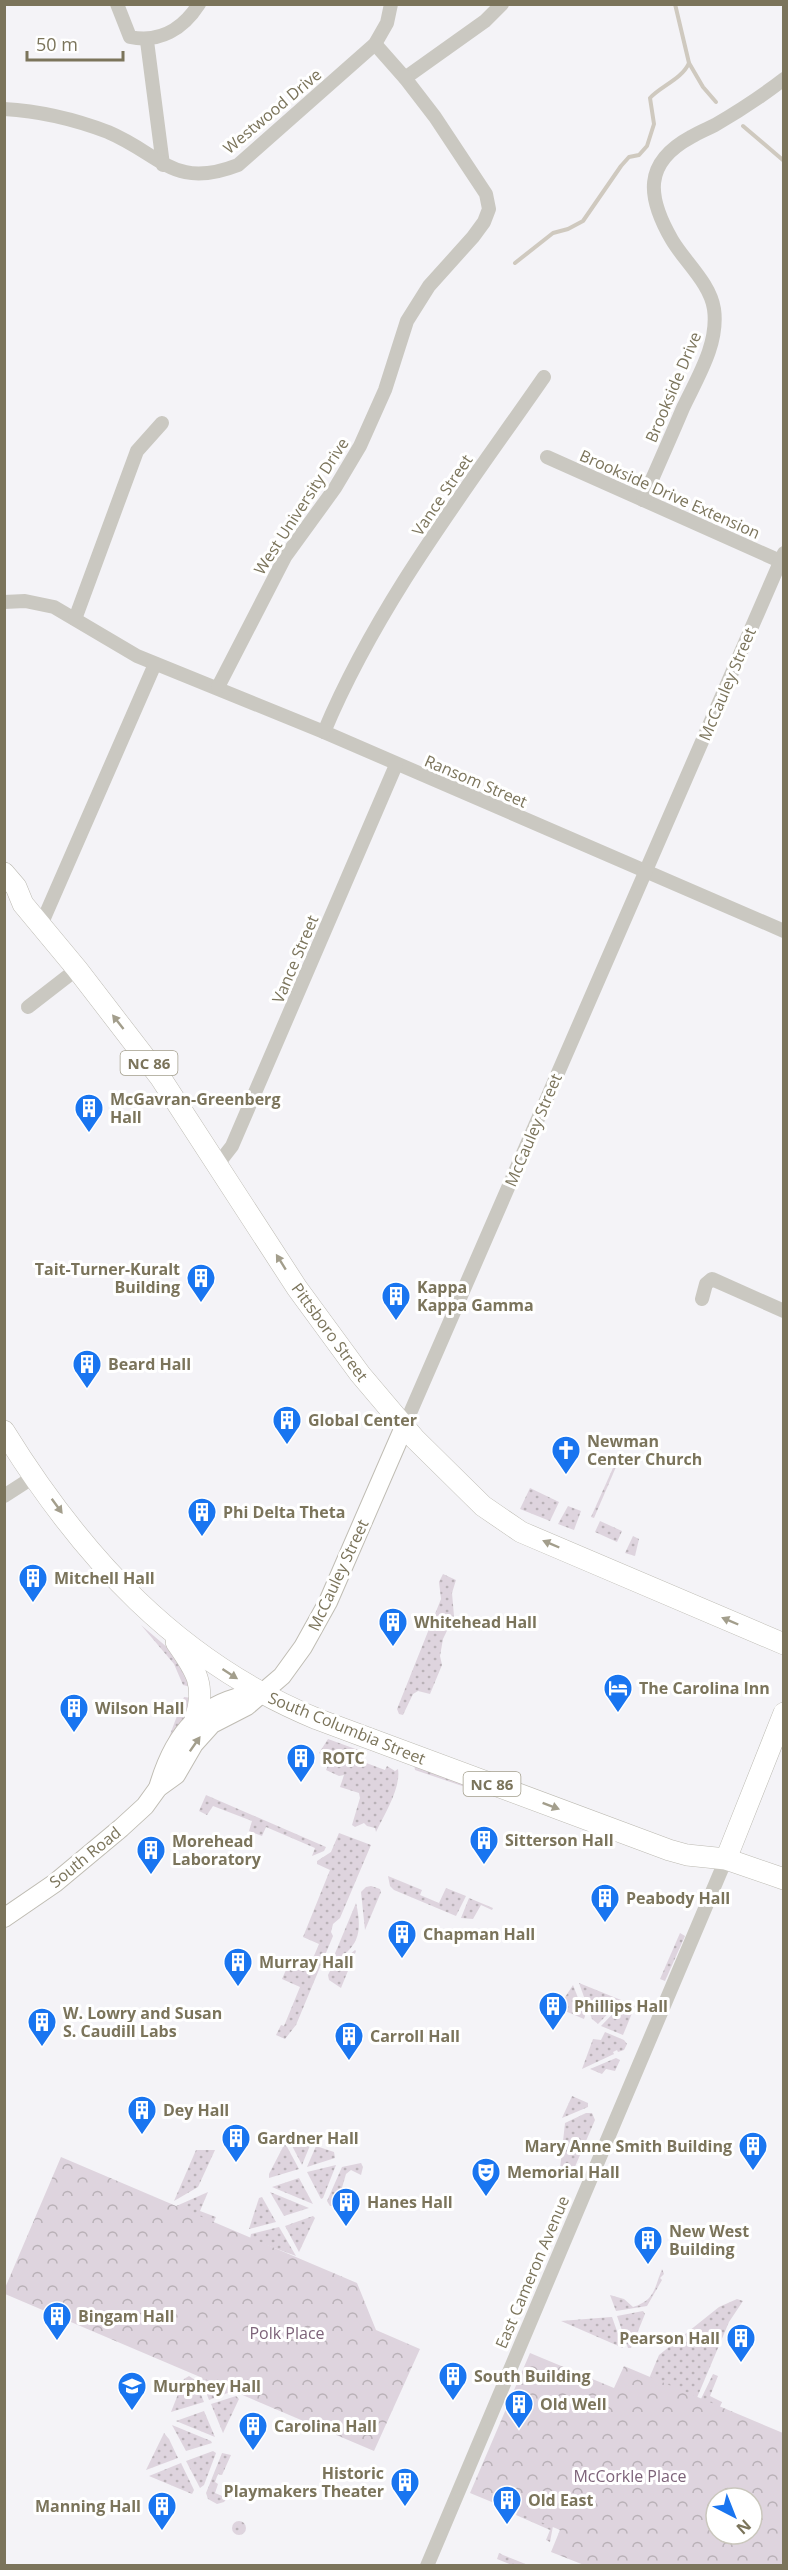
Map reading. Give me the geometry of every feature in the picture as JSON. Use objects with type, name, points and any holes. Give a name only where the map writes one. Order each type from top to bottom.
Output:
[{"type":"main road","name":"Pittsboro Street","points":[[4,873],[16,887],[23,904],[77,969],[160,1077],[302,1296],[360,1374],[404,1427],[483,1506],[521,1532],[783,1644]]},
{"type":"main road","points":[[4,887],[23,904]]},
{"type":"main road","name":"McCauley Street","points":[[262,1693],[286,1671],[315,1628],[404,1427]]},
{"type":"main road","name":"South Columbia Street","points":[[4,1431],[98,1561],[142,1608],[215,1664],[262,1693],[317,1719],[626,1835],[687,1855],[726,1859],[783,1879]]},
{"type":"main road","points":[[165,1627],[194,1668],[199,1681],[201,1700],[195,1719]]},
{"type":"main road","name":"South Road","points":[[158,1788],[164,1768],[195,1719],[213,1706],[235,1696],[262,1693]]},
{"type":"main road","name":"South Road","points":[[4,1918],[55,1883],[100,1847],[145,1806],[158,1788],[176,1774],[194,1744],[212,1724],[247,1706],[262,1693]]},
{"type":"main road","points":[[726,1859],[783,1713]]},
{"type":"street","points":[[117,4],[130,37],[147,41],[162,36],[189,19],[199,4]]},
{"type":"street","name":"Westwood Drive","points":[[4,109],[69,119],[108,133],[139,148],[163,165],[184,174],[205,175],[238,165],[375,44],[387,23],[391,4]]},
{"type":"street","points":[[405,78],[485,21],[502,4]]},
{"type":"street","points":[[147,41],[163,165]]},
{"type":"street","name":"West University Drive","points":[[218,687],[285,557],[335,488],[360,446],[386,390],[407,321],[429,286],[484,222],[489,209],[486,194],[435,117],[375,44]]},
{"type":"street","name":"Brookside Drive","points":[[643,500],[705,360],[715,329],[714,309],[710,296],[681,255],[656,207],[652,188],[655,174],[662,158],[673,148],[744,107],[783,79]]},
{"type":"street","name":"Vance Street","points":[[324,732],[343,687],[391,602],[464,491],[544,377]]},
{"type":"street","points":[[75,619],[137,451],[162,423]]},
{"type":"street","name":"Brookside Drive Extension","points":[[547,457],[643,500],[782,557]]},
{"type":"street","name":"McCauley Street","points":[[404,1427],[782,557]]},
{"type":"street","name":"Ransom Street","points":[[4,602],[42,603],[75,619],[104,639],[155,664],[218,687],[324,732],[783,931]]},
{"type":"street","points":[[41,925],[155,664]]},
{"type":"street","name":"Vance Street","points":[[218,1164],[232,1146],[396,765]]},
{"type":"street","points":[[28,1007],[77,969]]},
{"type":"street","points":[[702,1299],[706,1284],[712,1279],[783,1311]]},
{"type":"street","points":[[4,1496],[35,1476]]},
{"type":"street","name":"East Cameron Avenue","points":[[427,2565],[726,1859]]},
{"type":"green space","points":[[617,1459],[619,1460],[594,1518],[591,1517]]},
{"type":"green space","points":[[530,1488],[559,1502],[550,1521],[520,1509]]},
{"type":"green space","points":[[568,1506],[581,1511],[574,1530],[558,1524]]},
{"type":"green space","points":[[600,1521],[622,1531],[617,1542],[595,1532]]},
{"type":"green space","points":[[633,1536],[639,1539],[635,1556],[625,1553]]},
{"type":"green space","points":[[443,1574],[456,1580],[452,1593],[454,1616],[443,1639],[440,1656],[442,1665],[430,1694],[418,1691],[413,1694],[403,1715],[399,1714],[397,1709],[441,1599],[439,1582]]},
{"type":"green space","points":[[141,1625],[175,1654],[191,1687],[183,1685],[174,1664]]},
{"type":"green space","points":[[184,1697],[192,1698],[190,1711],[164,1751]]},
{"type":"green space","points":[[328,1739],[361,1751],[358,1760],[385,1770],[387,1766],[395,1771],[398,1769],[395,1792],[376,1832],[375,1828],[364,1823],[355,1827],[352,1825],[360,1798],[359,1793],[340,1787],[344,1775],[339,1776],[326,1770],[330,1761],[319,1753]]},
{"type":"green space","points":[[414,1765],[478,1789],[477,1791],[415,1770]]},
{"type":"green space","points":[[206,1795],[326,1847],[324,1851],[312,1856],[315,1848],[266,1827],[262,1836],[249,1831],[252,1821],[213,1806],[207,1815],[199,1811]]},
{"type":"green space","points":[[339,1833],[371,1845],[340,1918],[333,1924],[331,1932],[333,1936],[296,2025],[285,2039],[276,2035],[281,2025],[284,2026],[300,1987],[282,1979],[289,1963],[308,1970],[319,1944],[303,1937],[330,1870],[317,1864],[317,1861],[331,1852]]},
{"type":"green space","points":[[388,1876],[422,1890],[420,1895],[439,1903],[446,1888],[466,1896],[456,1916],[394,1890],[390,1886]]},
{"type":"green space","points":[[371,1886],[380,1889],[381,1892],[365,1930],[361,1892]]},
{"type":"green space","points":[[469,1898],[493,1908],[492,1910],[481,1905],[473,1919],[461,1918]]},
{"type":"green space","points":[[356,1903],[359,1923],[356,1939],[347,1952],[331,1963]]},
{"type":"green space","points":[[680,1933],[685,1936],[665,1981],[660,1979]]},
{"type":"green space","points":[[355,1950],[341,1988],[329,1980],[328,1975]]},
{"type":"green space","points":[[579,1983],[621,2000],[598,2024],[592,2019]]},
{"type":"green space","points":[[573,1985],[585,2016],[584,2019],[558,2008]]},
{"type":"green space","points":[[624,2002],[635,2006],[623,2035],[601,2026]]},
{"type":"green space","points":[[605,2032],[624,2040],[627,2044],[624,2050],[618,2052],[617,2050],[613,2052],[614,2054],[582,2069],[593,2039],[601,2040]]},
{"type":"green space","points":[[616,2058],[620,2060],[615,2071],[606,2069],[602,2074],[590,2069]]},
{"type":"green space","points":[[572,2096],[588,2103],[588,2107],[562,2118]]},
{"type":"green space","points":[[586,2113],[592,2113],[595,2120],[571,2176],[560,2169],[565,2123]]},
{"type":"green space","points":[[292,2135],[311,2143],[302,2165],[288,2138]]},
{"type":"green space","points":[[285,2143],[299,2169],[269,2178],[269,2174]]},
{"type":"green space","points":[[316,2146],[334,2152],[335,2158],[307,2167]]},
{"type":"green space","points":[[196,2150],[215,2150],[198,2187],[174,2201]]},
{"type":"green space","name":"Polk Place","points":[[61,2157],[357,2283],[376,2330],[420,2349],[374,2451],[5,2294],[5,2288]]},
{"type":"green space","points":[[361,2163],[363,2167],[361,2175],[351,2170],[346,2174],[339,2198],[333,2206],[330,2206],[327,2201],[342,2167]]},
{"type":"green space","points":[[336,2165],[323,2198],[321,2199],[307,2172]]},
{"type":"green space","points":[[299,2178],[313,2204],[272,2187]]},
{"type":"green space","points":[[208,2192],[200,2211],[216,2217],[213,2224],[174,2207]]},
{"type":"green space","points":[[270,2192],[309,2208],[284,2216]]},
{"type":"green space","points":[[262,2197],[276,2222],[249,2229],[259,2198]]},
{"type":"green space","points":[[313,2216],[315,2218],[299,2252],[285,2226]]},
{"type":"green space","points":[[279,2227],[296,2256],[250,2239],[251,2234]]},
{"type":"green space","points":[[662,2269],[664,2274],[660,2278],[662,2280],[647,2306],[616,2311],[610,2295],[624,2299],[633,2307],[646,2301],[653,2293]]},
{"type":"green space","points":[[737,2299],[743,2301],[729,2322],[696,2400],[648,2381],[659,2355],[719,2307]]},
{"type":"green space","points":[[643,2311],[645,2314],[631,2348],[628,2348],[617,2316]]},
{"type":"green space","points":[[611,2317],[623,2348],[561,2321]]},
{"type":"green space","name":"McCorkle Place","points":[[530,2353],[614,2388],[624,2366],[783,2433],[783,2565],[584,2565],[551,2552],[560,2530],[470,2493]]},
{"type":"green space","points":[[713,2374],[718,2376],[710,2396],[722,2402],[718,2411],[700,2401]]},
{"type":"green space","points":[[189,2376],[195,2380],[204,2402],[171,2412],[184,2379]]},
{"type":"green space","points":[[200,2376],[233,2390],[233,2391],[209,2400]]},
{"type":"green space","points":[[236,2396],[239,2399],[223,2433],[211,2404]]},
{"type":"green space","points":[[204,2411],[215,2437],[176,2421]]},
{"type":"green space","points":[[172,2425],[211,2441],[212,2443],[186,2451]]},
{"type":"green space","points":[[164,2433],[178,2458],[146,2470]]},
{"type":"green space","points":[[213,2451],[216,2453],[204,2485],[200,2488],[186,2461]]},
{"type":"green space","points":[[222,2453],[231,2455],[222,2475],[218,2474],[215,2493],[227,2498],[224,2502],[217,2504],[208,2499],[206,2493]]},
{"type":"green space","points":[[181,2463],[194,2490],[192,2494],[149,2476]]},
{"type":"green space","points":[[518,2510],[553,2526],[550,2542],[546,2540],[550,2530],[516,2515]]},
{"type":"green space","points":[[239,2521],[244,2523],[246,2528],[244,2533],[239,2535],[234,2533],[232,2528],[234,2523]]},
{"type":"green space","points":[[499,2553],[528,2565],[512,2565],[497,2559]]},
{"type":"waterway","points":[[675,4],[689,63],[703,87],[716,102]]},
{"type":"waterway","points":[[515,263],[553,233],[568,229],[583,221],[621,166],[629,157],[639,155],[647,146],[654,124],[650,98],[682,74],[689,63]]},
{"type":"waterway","points":[[743,126],[784,161]]},
{"type":"place","name":"McGavran-Greenberg Hall","points":[[89,1134]]},
{"type":"place","name":"Tait-Turner-Kuralt Building","points":[[201,1304]]},
{"type":"place","name":"Kappa Kappa Gamma","points":[[396,1322]]},
{"type":"place","name":"Beard Hall","points":[[87,1390]]},
{"type":"place","name":"Global Center","points":[[287,1446]]},
{"type":"place","name":"Newman Center Church","points":[[566,1476]]},
{"type":"place","name":"Phi Delta Theta","points":[[202,1538]]},
{"type":"place","name":"Mitchell Hall","points":[[33,1604]]},
{"type":"place","name":"Whitehead Hall","points":[[393,1648]]},
{"type":"place","name":"The Carolina Inn","points":[[618,1714]]},
{"type":"place","name":"Wilson Hall","points":[[74,1734]]},
{"type":"place","name":"ROTC","points":[[301,1784]]},
{"type":"place","name":"Sitterson Hall","points":[[484,1866]]},
{"type":"place","name":"Morehead Laboratory","points":[[151,1876]]},
{"type":"place","name":"Peabody Hall","points":[[605,1924]]},
{"type":"place","name":"Chapman Hall","points":[[402,1960]]},
{"type":"place","name":"Murray Hall","points":[[238,1988]]},
{"type":"place","name":"Phillips Hall","points":[[553,2032]]},
{"type":"place","name":"W. Lowry and Susan S. Caudill Labs","points":[[42,2048]]},
{"type":"place","name":"Carroll Hall","points":[[349,2062]]},
{"type":"place","name":"Dey Hall","points":[[142,2136]]},
{"type":"place","name":"Gardner Hall","points":[[236,2164]]},
{"type":"place","name":"Mary Anne Smith Building","points":[[753,2172]]},
{"type":"place","name":"Memorial Hall","points":[[486,2198]]},
{"type":"place","name":"Hanes Hall","points":[[346,2228]]},
{"type":"place","name":"New West Building","points":[[648,2266]]},
{"type":"place","name":"Bingam Hall","points":[[57,2342]]},
{"type":"place","name":"Pearson Hall","points":[[741,2364]]},
{"type":"place","name":"South Building","points":[[453,2402]]},
{"type":"place","name":"Murphey Hall","points":[[132,2412]]},
{"type":"place","name":"Old Well","points":[[519,2430]]},
{"type":"place","name":"Carolina Hall","points":[[253,2452]]},
{"type":"place","name":"Historic Playmakers Theater","points":[[405,2508]]},
{"type":"place","name":"Old East","points":[[507,2526]]},
{"type":"place","name":"Manning Hall","points":[[162,2532]]}]
